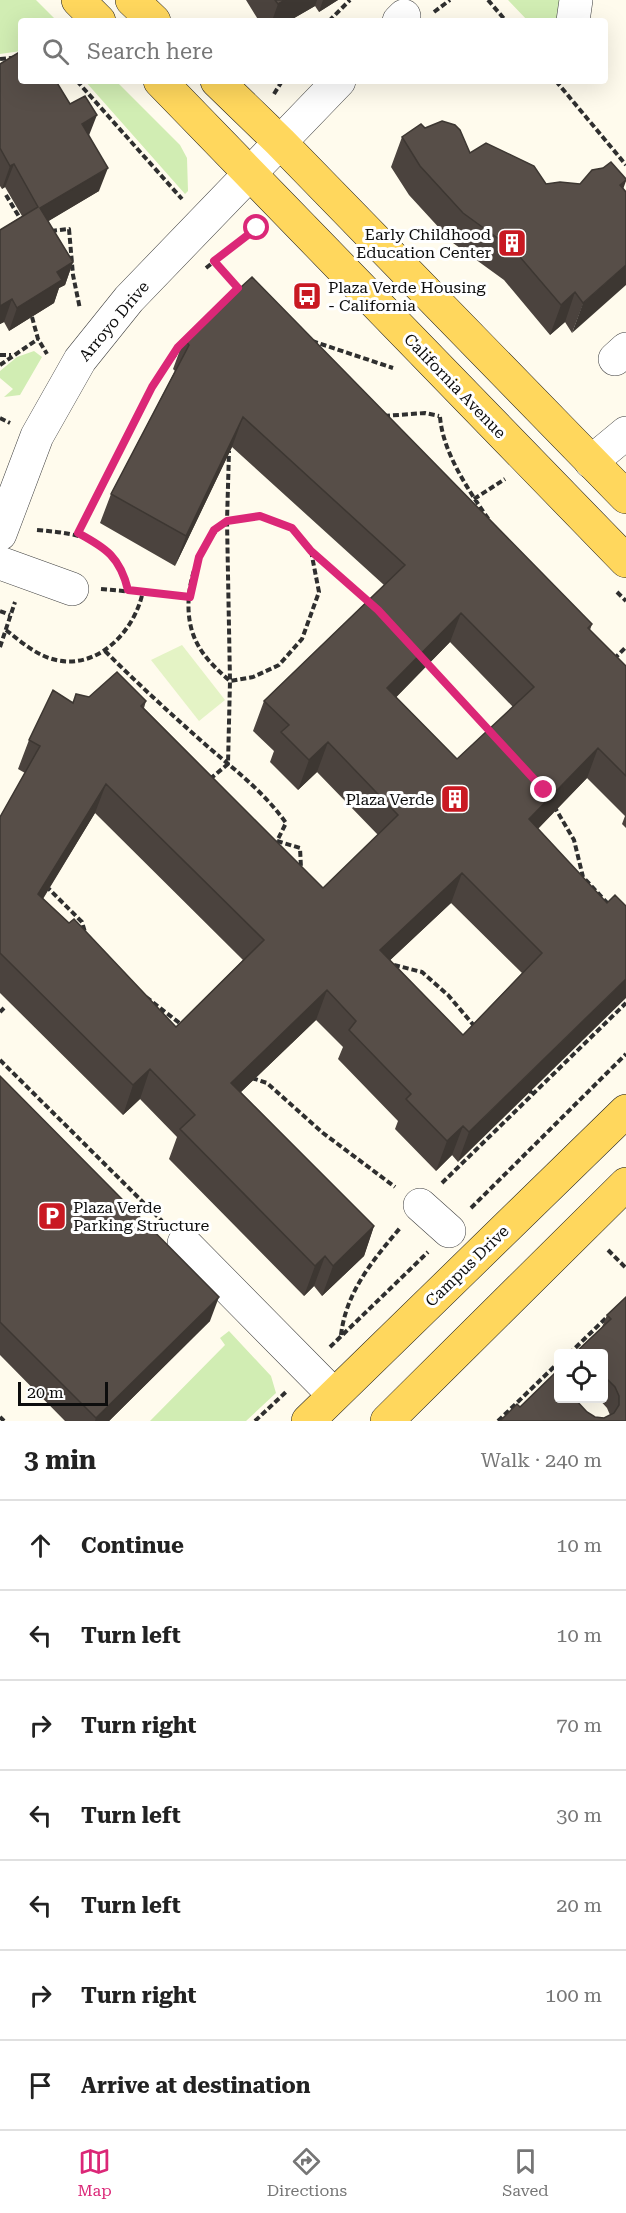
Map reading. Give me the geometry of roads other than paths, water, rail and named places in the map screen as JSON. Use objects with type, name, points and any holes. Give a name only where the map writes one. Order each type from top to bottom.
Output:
[{"type":"main road","points":[[78,0],[96,18]]},
{"type":"main road","points":[[132,0],[151,18]]},
{"type":"main road","name":"California Avenue","points":[[163,84],[250,174],[414,364],[626,561]]},
{"type":"main road","points":[[220,84],[280,142],[626,497]]},
{"type":"main road","points":[[414,364],[467,366],[568,466],[579,469],[591,462]]},
{"type":"main road","name":"Campus Drive","points":[[308,1421],[626,1111]]},
{"type":"main road","points":[[387,1421],[626,1185]]},
{"type":"street","points":[[573,18],[576,0]]},
{"type":"street","name":"Arroyo Drive","points":[[0,534],[37,436],[80,360],[129,300],[336,84]]},
{"type":"street","points":[[591,462],[626,433]]},
{"type":"street","points":[[12,568],[72,589]]},
{"type":"street","points":[[420,1205],[449,1231]]},
{"type":"street","points":[[184,1243],[334,1395]]},
{"type":"place","name":"Early Childhood Education Center","points":[[512,243]]},
{"type":"place","name":"Plaza Verde Housing - California","points":[[307,296]]},
{"type":"place","name":"Plaza Verde","points":[[455,799]]},
{"type":"place","name":"Plaza Verde Parking Structure","points":[[52,1216]]}]
